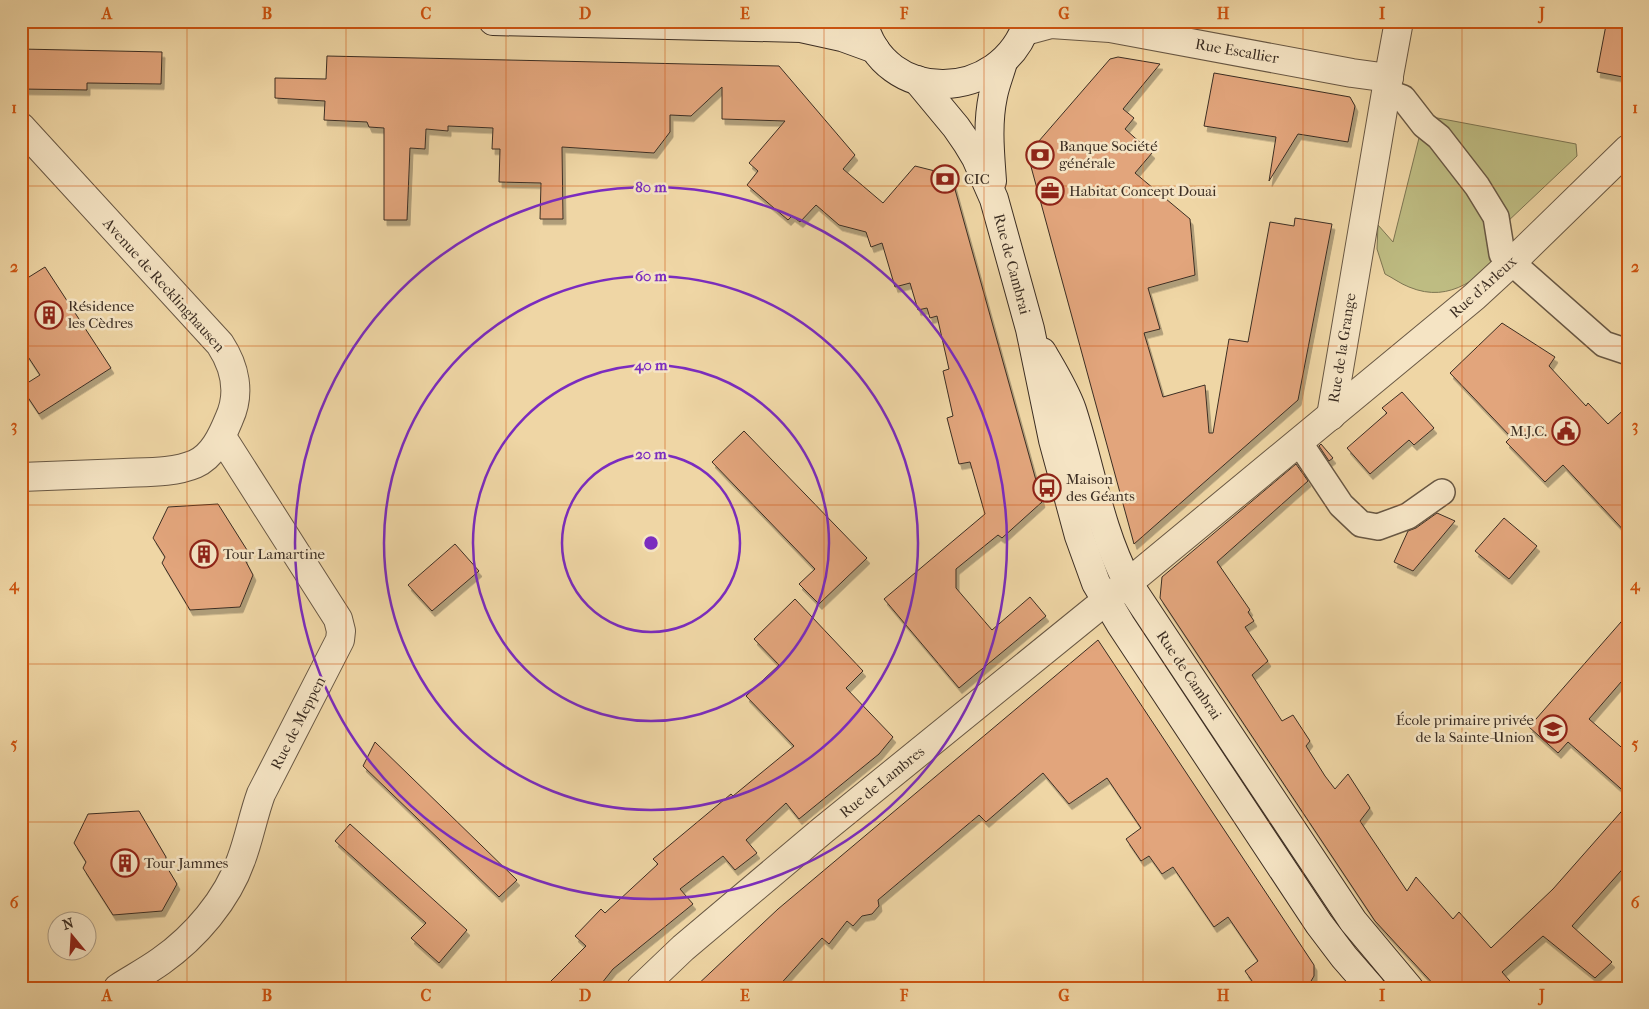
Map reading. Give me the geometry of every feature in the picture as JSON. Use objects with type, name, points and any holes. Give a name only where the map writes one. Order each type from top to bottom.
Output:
[{"type":"street","points":[[493,21],[801,28],[842,37],[875,49]]},
{"type":"street","points":[[862,21],[868,38],[875,49],[894,68],[916,80],[942,85],[962,83],[981,77],[1003,62],[1020,42],[1026,26]]},
{"type":"street","name":"Rue de la Grange","points":[[1128,583],[1331,416],[1399,21]]},
{"type":"street","name":"Rue Escallier","points":[[1026,26],[1051,24],[1110,28],[1352,72],[1388,85]]},
{"type":"street","name":"Rue de Cambrai","points":[[994,199],[990,155],[991,112],[993,95],[1003,62]]},
{"type":"street","name":"Rue de Cambrai","points":[[916,80],[956,127],[967,143],[976,158],[994,199],[1030,329],[1053,440],[1092,574],[1105,600],[1359,983]]},
{"type":"street","points":[[1388,85],[1403,98],[1424,125],[1439,137],[1478,186],[1496,218],[1502,254],[1604,344],[1628,352]]},
{"type":"street","name":"Avenue de Recklinghausen","points":[[21,127],[220,344],[232,366],[236,381],[233,411],[222,437],[206,456],[196,463],[183,468],[150,472],[21,477]]},
{"type":"street","name":"Rue d'Arleux","points":[[1331,416],[1474,297],[1628,149]]},
{"type":"street","name":"Rue de Cambrai","points":[[1030,329],[1072,411],[1105,531],[1114,556],[1128,583],[1353,920],[1409,988]]},
{"type":"street","name":"Rue de Meppen","points":[[118,988],[161,961],[174,950],[210,914],[223,896],[241,861],[261,794],[340,640],[341,631],[338,619],[222,437]]},
{"type":"street","points":[[1298,442],[1342,505],[1361,524],[1378,527],[1408,516],[1442,492]]},
{"type":"street","name":"Rue de Lambres","points":[[640,988],[683,948],[823,830],[1128,583]]},
{"type":"street","points":[[1359,983],[1381,956]]},
{"type":"shaded area","points":[[1432,117],[1576,144],[1577,156],[1506,223],[1510,250],[1488,269],[1464,285],[1452,290],[1424,292],[1409,287],[1385,274],[1377,249],[1378,225],[1393,242],[1420,134]]},
{"type":"building","points":[[1606,25],[1628,29],[1628,78],[1597,72]]},
{"type":"building","points":[[21,49],[162,52],[161,84],[87,83],[87,90],[21,89]]},
{"type":"building","points":[[327,56],[779,66],[855,155],[843,169],[883,203],[915,166],[951,175],[1042,502],[1002,538],[998,535],[956,569],[956,588],[992,630],[1030,597],[1046,616],[959,688],[884,599],[985,514],[970,462],[959,464],[947,418],[953,416],[943,371],[949,369],[937,316],[930,318],[927,308],[918,310],[910,283],[895,287],[882,243],[871,247],[866,232],[839,225],[816,205],[800,222],[792,216],[788,220],[747,185],[758,171],[749,163],[785,121],[722,119],[722,87],[691,116],[670,115],[670,132],[654,153],[562,147],[563,219],[540,219],[541,183],[499,182],[500,149],[492,149],[493,128],[448,126],[448,131],[426,129],[425,149],[410,148],[407,220],[384,220],[384,128],[369,127],[367,122],[324,120],[325,101],[275,98],[275,78],[326,79]]},
{"type":"building","points":[[1118,57],[1160,64],[1123,109],[1134,118],[1125,129],[1152,153],[1135,173],[1190,219],[1195,275],[1148,288],[1160,329],[1144,333],[1163,397],[1205,385],[1209,433],[1213,433],[1229,339],[1248,342],[1270,222],[1294,226],[1295,218],[1332,224],[1298,400],[1134,544],[1030,163],[1032,149],[1110,59]]},
{"type":"building","points":[[1214,73],[1350,97],[1355,106],[1348,142],[1298,134],[1269,181],[1276,137],[1204,126]]},
{"type":"building","name":"Résidence les Cèdres","points":[[45,267],[111,368],[39,414],[21,387],[40,375],[21,346],[21,282]]},
{"type":"building","name":"M.J.C.","points":[[1502,323],[1555,357],[1549,366],[1586,406],[1588,403],[1608,424],[1628,406],[1628,535],[1563,465],[1545,482],[1506,442],[1511,437],[1450,373]]},
{"type":"building","points":[[1402,392],[1434,428],[1414,445],[1409,440],[1370,474],[1347,448],[1387,413],[1382,408]]},
{"type":"building","points":[[744,431],[867,558],[819,604],[799,584],[815,569],[712,462]]},
{"type":"building","points":[[1321,444],[1333,458],[1329,461],[1319,446]]},
{"type":"building","points":[[1296,464],[1308,481],[1217,562],[1250,610],[1248,612],[1254,621],[1245,627],[1268,661],[1252,675],[1282,721],[1293,715],[1310,741],[1306,746],[1335,789],[1348,774],[1370,808],[1360,821],[1407,891],[1416,877],[1453,919],[1459,912],[1491,948],[1553,889],[1628,804],[1628,863],[1572,926],[1612,962],[1595,978],[1543,936],[1502,972],[1516,988],[1437,988],[1375,921],[1160,598],[1162,577]]},
{"type":"building","name":"Tour Lamartine","points":[[218,504],[247,550],[244,558],[253,575],[240,607],[190,610],[162,563],[165,557],[153,538],[168,507]]},
{"type":"building","points":[[1437,513],[1455,521],[1413,571],[1394,562],[1408,531],[1416,528]]},
{"type":"building","points":[[1504,518],[1537,546],[1509,579],[1475,551]]},
{"type":"building","points":[[455,544],[479,571],[432,611],[408,585]]},
{"type":"building","points":[[795,599],[863,671],[846,688],[893,737],[879,754],[799,819],[786,803],[746,840],[757,853],[735,870],[723,856],[680,889],[693,904],[613,969],[598,988],[544,988],[586,946],[575,936],[601,909],[605,913],[658,864],[653,859],[731,794],[733,796],[794,746],[746,696],[779,665],[754,639]]},
{"type":"building","points":[[1628,614],[1628,674],[1589,719],[1628,753],[1628,795],[1568,742],[1558,753],[1529,727]]},
{"type":"building","points":[[1098,640],[1314,965],[1314,976],[1307,988],[1257,988],[1245,971],[1258,961],[1228,917],[1214,927],[1173,867],[1162,874],[1149,856],[1141,861],[1126,839],[1141,828],[1107,778],[1069,804],[1043,773],[986,822],[979,815],[878,900],[879,906],[872,914],[862,916],[853,926],[847,921],[829,944],[822,938],[777,988],[694,988],[778,909]]},
{"type":"building","points":[[375,742],[517,880],[499,897],[363,766]]},
{"type":"building","name":"Tour Jammes","points":[[139,811],[166,857],[165,864],[177,884],[162,911],[113,915],[83,868],[86,862],[74,843],[88,814]]},
{"type":"building","points":[[350,824],[467,930],[439,963],[411,938],[426,923],[335,841]]},
{"type":"place","name":"Banque Société générale","points":[[1040,155]]},
{"type":"place","name":"CIC","points":[[945,179]]},
{"type":"place","name":"Habitat Concept Douai","points":[[1050,191]]},
{"type":"place","name":"Résidence les Cèdres","points":[[49,315]]},
{"type":"place","name":"M.J.C.","points":[[1566,431]]},
{"type":"place","name":"Maison des Géants","points":[[1047,488]]},
{"type":"place","name":"Tour Lamartine","points":[[204,554]]},
{"type":"place","name":"École primaire privée de la Sainte-Union","points":[[1553,729]]},
{"type":"place","name":"Tour Jammes","points":[[125,863]]}]
